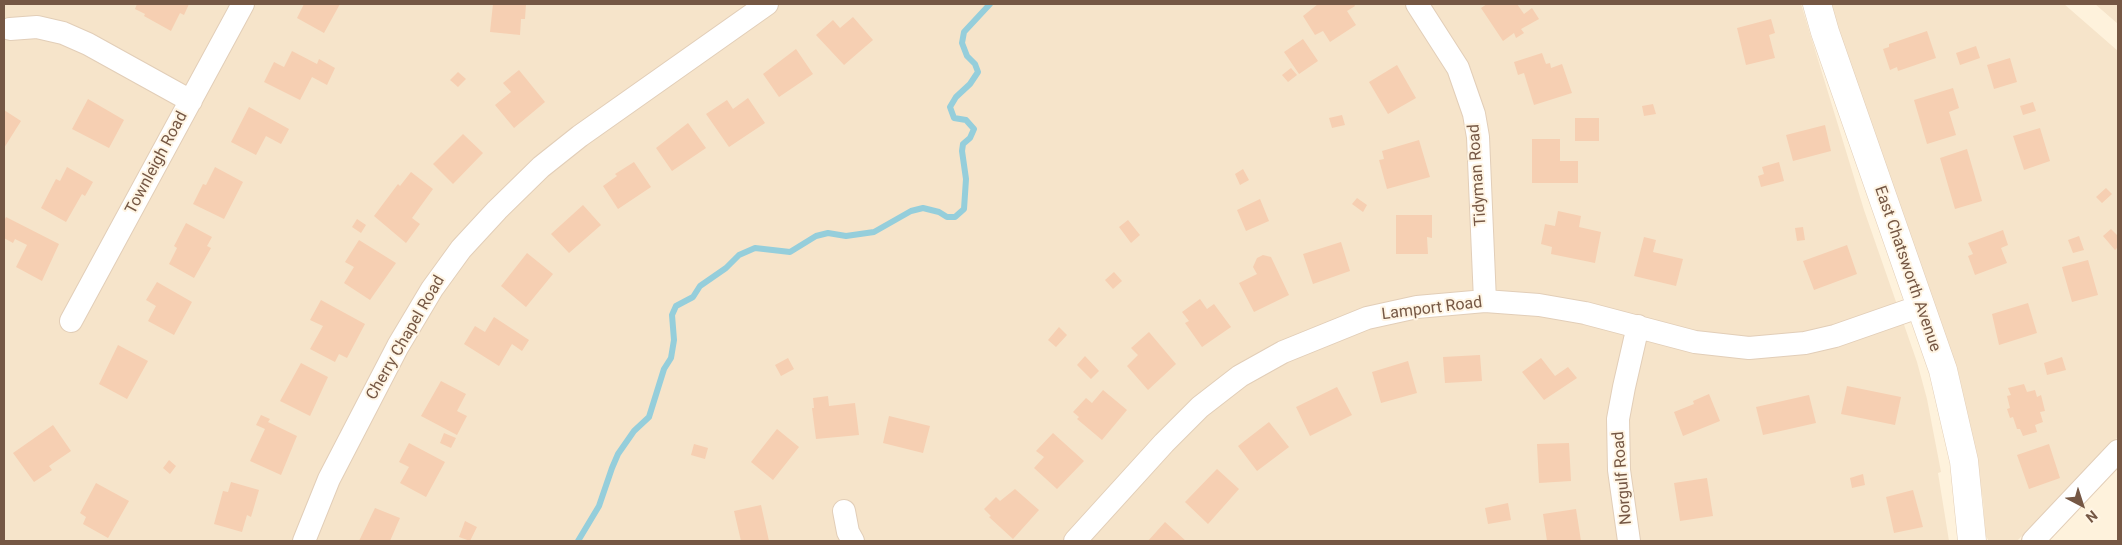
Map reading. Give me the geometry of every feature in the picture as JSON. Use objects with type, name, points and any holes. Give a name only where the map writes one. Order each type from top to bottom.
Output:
[{"type":"street","name":"Townleigh Road","points":[[71,321],[243,4]]},
{"type":"street","name":"Cherry Chapel Road","points":[[304,541],[329,479],[398,346],[432,289],[461,249],[541,167],[580,136],[767,4]]},
{"type":"street","name":"Tidyman Road","points":[[1417,4],[1458,68],[1474,114],[1478,137],[1485,301]]},
{"type":"street","name":"East Chatsworth Avenue","points":[[1817,4],[1824,32],[1943,370],[1956,420],[1965,470],[1972,541]]},
{"type":"street","points":[[10,29],[37,27],[63,33],[88,44],[191,102]]},
{"type":"street","name":"Lamport Road","points":[[1075,541],[1170,437],[1200,407],[1240,376],[1283,352],[1367,318],[1417,307],[1485,301],[1539,305],[1576,311],[1695,342],[1749,348],[1805,344],[1835,336],[1921,306]]},
{"type":"street","name":"Norgulf Road","points":[[1629,541],[1619,470],[1618,419],[1638,326]]},
{"type":"street","points":[[2033,541],[2118,451]]},
{"type":"street","points":[[844,511],[848,532],[853,541]]},
{"type":"shaded area","points":[[4,4],[1801,4],[1864,210],[1917,362],[1927,399],[1941,472],[1938,473],[1949,541],[4,541]]},
{"type":"shaded area","points":[[1828,4],[2064,4],[2118,51],[2118,437],[2017,541],[1989,541],[1985,535],[1983,500],[1976,462]]},
{"type":"shaded area","points":[[2095,4],[2118,4],[2118,24]]},
{"type":"building","points":[[137,4],[189,4],[184,15],[180,13],[171,31],[135,9]]},
{"type":"building","points":[[304,4],[340,4],[324,33],[297,18]]},
{"type":"building","points":[[493,4],[526,4],[525,19],[521,19],[520,35],[490,32]]},
{"type":"building","points":[[1318,4],[1354,4],[1355,6],[1347,11],[1356,25],[1330,42],[1323,31],[1315,35],[1303,16]]},
{"type":"building","points":[[1487,4],[1517,4],[1524,14],[1532,8],[1539,19],[1521,29],[1524,33],[1516,38],[1514,33],[1503,41],[1481,8]]},
{"type":"building","points":[[853,17],[873,40],[844,65],[816,35],[833,20],[840,28]]},
{"type":"building","points":[[1771,19],[1775,33],[1769,35],[1775,58],[1746,65],[1737,28]]},
{"type":"building","points":[[1927,31],[1936,58],[1898,71],[1897,67],[1890,70],[1883,49],[1889,47],[1889,44]]},
{"type":"building","points":[[1303,39],[1318,61],[1299,74],[1284,52]]},
{"type":"building","points":[[1976,46],[1980,58],[1960,65],[1956,53]]},
{"type":"building","points":[[796,49],[813,74],[779,97],[763,74]]},
{"type":"building","points":[[292,51],[317,64],[319,59],[335,68],[327,85],[312,77],[300,100],[264,82],[274,62],[284,67]]},
{"type":"building","points":[[1542,53],[1546,64],[1550,63],[1551,68],[1562,64],[1572,93],[1534,105],[1524,73],[1518,75],[1514,62]]},
{"type":"building","points":[[2010,58],[2017,82],[1994,89],[1987,65]]},
{"type":"building","points":[[1397,65],[1416,98],[1388,114],[1369,82]]},
{"type":"building","points":[[1291,68],[1297,75],[1288,82],[1282,75]]},
{"type":"building","points":[[519,70],[545,102],[514,128],[495,105],[511,92],[503,83]]},
{"type":"building","points":[[458,72],[466,79],[458,87],[450,80]]},
{"type":"building","points":[[1953,88],[1959,108],[1949,112],[1956,135],[1927,144],[1914,100]]},
{"type":"building","points":[[748,98],[765,123],[729,147],[706,114],[727,100],[733,109]]},
{"type":"building","points":[[88,99],[124,120],[109,148],[72,129]]},
{"type":"building","points":[[2033,102],[2036,111],[2023,115],[2020,106]]},
{"type":"building","points":[[1653,104],[1656,114],[1644,116],[1642,106]]},
{"type":"building","points":[[249,107],[289,129],[281,144],[266,136],[256,155],[231,142]]},
{"type":"building","points":[[4,110],[21,121],[4,148]]},
{"type":"building","points":[[1342,115],[1345,125],[1332,128],[1329,118]]},
{"type":"building","points":[[1575,118],[1599,118],[1599,141],[1575,141]]},
{"type":"building","points":[[688,123],[706,148],[672,171],[656,148]]},
{"type":"building","points":[[1825,125],[1831,151],[1793,161],[1786,135]]},
{"type":"building","points":[[2040,128],[2050,161],[2024,170],[2013,136]]},
{"type":"building","points":[[463,134],[483,153],[453,184],[433,164]]},
{"type":"building","points":[[1532,139],[1560,139],[1560,161],[1578,161],[1578,183],[1532,183]]},
{"type":"building","points":[[1419,140],[1430,177],[1387,189],[1379,160],[1384,159],[1382,151]]},
{"type":"building","points":[[1967,149],[1982,201],[1955,209],[1940,158]]},
{"type":"building","points":[[634,162],[651,187],[618,209],[603,186],[617,176],[615,174]]},
{"type":"building","points":[[1779,162],[1784,181],[1761,187],[1758,176],[1764,174],[1762,167]]},
{"type":"building","points":[[67,167],[93,182],[85,196],[82,194],[66,222],[41,208],[56,179],[60,181]]},
{"type":"building","points":[[215,167],[243,182],[224,219],[193,204],[203,184],[206,185]]},
{"type":"building","points":[[1243,169],[1249,180],[1240,185],[1235,174]]},
{"type":"building","points":[[411,172],[433,189],[412,218],[420,224],[406,243],[374,216],[398,184],[400,186]]},
{"type":"building","points":[[2106,188],[2112,194],[2102,203],[2096,197]]},
{"type":"building","points":[[1357,198],[1367,205],[1363,212],[1352,204]]},
{"type":"building","points":[[1260,199],[1269,221],[1246,231],[1237,210]]},
{"type":"building","points":[[583,205],[601,225],[569,253],[551,234]]},
{"type":"building","points":[[1558,211],[1581,216],[1579,227],[1601,232],[1595,263],[1551,254],[1552,247],[1541,244],[1545,224],[1555,226]]},
{"type":"building","points":[[1396,215],[1432,215],[1432,238],[1427,237],[1428,254],[1396,254]]},
{"type":"building","points":[[6,217],[59,244],[42,281],[16,267],[27,245],[15,239],[13,243],[4,238],[4,221]]},
{"type":"building","points":[[357,219],[366,225],[361,233],[352,227]]},
{"type":"building","points":[[1128,220],[1140,235],[1131,243],[1119,227]]},
{"type":"building","points":[[186,223],[212,237],[207,246],[211,248],[194,278],[169,264],[177,248],[174,246]]},
{"type":"building","points":[[1803,227],[1805,240],[1797,241],[1795,228]]},
{"type":"building","points":[[2111,229],[2118,236],[2118,247],[2115,250],[2103,236]]},
{"type":"building","points":[[2003,230],[2008,245],[2001,248],[2007,263],[1975,275],[1968,256],[1973,254],[1968,243]]},
{"type":"building","points":[[2079,236],[2084,250],[2073,253],[2068,240]]},
{"type":"building","points":[[1644,237],[1656,240],[1653,252],[1683,259],[1676,286],[1634,276]]},
{"type":"building","points":[[359,240],[396,263],[370,300],[344,283],[354,267],[345,262]]},
{"type":"building","points":[[1341,242],[1350,271],[1313,284],[1303,254]]},
{"type":"building","points":[[1847,245],[1857,274],[1814,290],[1803,261]]},
{"type":"building","points":[[527,253],[553,274],[526,307],[501,286]]},
{"type":"building","points":[[1263,255],[1271,257],[1289,295],[1254,312],[1239,283],[1257,274],[1253,267],[1257,258]]},
{"type":"building","points":[[2088,260],[2098,295],[2072,302],[2062,267]]},
{"type":"building","points":[[1114,272],[1122,281],[1113,289],[1105,280]]},
{"type":"building","points":[[157,282],[192,302],[174,335],[148,321],[156,306],[146,300]]},
{"type":"building","points":[[1200,299],[1207,309],[1214,304],[1231,327],[1202,347],[1185,323],[1189,321],[1182,312]]},
{"type":"building","points":[[321,300],[365,324],[347,358],[339,354],[335,362],[310,349],[323,326],[310,320]]},
{"type":"building","points":[[2028,303],[2037,333],[1999,345],[1992,314]]},
{"type":"building","points":[[494,317],[529,340],[522,351],[512,344],[499,366],[464,344],[475,326],[485,332]]},
{"type":"building","points":[[1059,327],[1067,335],[1056,347],[1048,340]]},
{"type":"building","points":[[1149,332],[1176,364],[1148,390],[1127,366],[1138,355],[1131,348]]},
{"type":"building","points":[[118,345],[148,361],[127,399],[99,384]]},
{"type":"building","points":[[1480,355],[1482,381],[1445,383],[1443,357]]},
{"type":"building","points":[[1085,356],[1099,371],[1091,379],[1077,365]]},
{"type":"building","points":[[2062,357],[2066,370],[2047,375],[2044,363]]},
{"type":"building","points":[[788,358],[794,369],[781,376],[775,365]]},
{"type":"building","points":[[1541,358],[1555,376],[1568,367],[1577,378],[1544,400],[1522,372]]},
{"type":"building","points":[[1408,361],[1417,393],[1381,403],[1372,372]]},
{"type":"building","points":[[301,363],[328,377],[310,416],[280,401]]},
{"type":"building","points":[[441,381],[466,394],[457,411],[467,416],[457,435],[421,416]]},
{"type":"building","points":[[2024,384],[2027,392],[2035,390],[2037,397],[2041,395],[2045,411],[2040,412],[2043,422],[2035,425],[2037,432],[2023,436],[2020,429],[2017,429],[2013,417],[2010,418],[2007,409],[2010,408],[2007,396],[2011,395],[2008,388]]},
{"type":"building","points":[[1847,386],[1901,397],[1895,425],[1841,414]]},
{"type":"building","points":[[1337,387],[1352,415],[1310,436],[1296,407]]},
{"type":"building","points":[[1103,390],[1127,410],[1102,440],[1077,419],[1079,417],[1073,412],[1086,398],[1092,403]]},
{"type":"building","points":[[1709,394],[1720,421],[1683,436],[1674,412],[1694,404],[1693,401]]},
{"type":"building","points":[[1809,395],[1816,423],[1763,435],[1756,407]]},
{"type":"building","points":[[828,396],[829,406],[855,403],[859,435],[816,439],[812,408],[814,408],[813,398]]},
{"type":"building","points":[[261,415],[270,419],[268,422],[297,436],[281,475],[250,461],[265,429],[256,425]]},
{"type":"building","points":[[889,416],[930,426],[923,453],[883,443]]},
{"type":"building","points":[[1269,422],[1289,447],[1257,471],[1238,446]]},
{"type":"building","points":[[53,425],[71,451],[49,466],[52,470],[34,482],[13,453]]},
{"type":"building","points":[[777,429],[799,447],[773,480],[751,462]]},
{"type":"building","points":[[444,433],[456,438],[451,448],[440,443]]},
{"type":"building","points":[[1053,433],[1084,461],[1057,489],[1034,468],[1044,457],[1036,451]]},
{"type":"building","points":[[409,443],[445,462],[426,497],[400,483],[409,467],[399,462]]},
{"type":"building","points":[[1569,443],[1571,481],[1539,483],[1537,444]]},
{"type":"building","points":[[694,444],[708,448],[705,459],[691,455]]},
{"type":"building","points":[[2049,444],[2060,478],[2029,489],[2017,455]]},
{"type":"building","points":[[169,460],[176,466],[170,474],[163,468]]},
{"type":"building","points":[[1217,469],[1239,489],[1208,524],[1185,502]]},
{"type":"building","points":[[1863,474],[1865,485],[1852,488],[1850,478]]},
{"type":"building","points":[[1707,478],[1713,516],[1680,521],[1674,483]]},
{"type":"building","points":[[231,482],[259,490],[251,517],[247,515],[242,532],[214,524],[223,491],[228,492]]},
{"type":"building","points":[[96,483],[129,501],[108,538],[83,524],[86,517],[80,513]]},
{"type":"building","points":[[1015,489],[1039,510],[1013,539],[989,517],[991,516],[984,509],[996,497],[1000,501]]},
{"type":"building","points":[[1913,490],[1923,527],[1894,533],[1886,497]]},
{"type":"building","points":[[1508,503],[1511,520],[1488,524],[1485,508]]},
{"type":"building","points":[[761,505],[769,541],[741,541],[734,511]]},
{"type":"building","points":[[375,508],[400,518],[390,541],[359,541]]},
{"type":"building","points":[[1576,509],[1581,541],[1547,541],[1543,514]]},
{"type":"building","points":[[465,521],[477,527],[470,541],[459,537]]},
{"type":"building","points":[[1165,522],[1186,541],[1148,541]]},
{"type":"waterway","points":[[578,541],[599,506],[618,454],[634,431],[649,417],[664,369],[671,358],[674,340],[672,315],[676,306],[693,297],[700,286],[726,268],[739,255],[755,248],[790,252],[816,236],[828,233],[846,236],[874,232],[911,211],[923,208],[939,212],[947,217],[955,217],[964,209],[966,179],[962,151],[963,144],[970,138],[974,129],[966,120],[954,118],[950,107],[956,97],[970,84],[978,72],[975,64],[967,56],[962,43],[964,32],[990,4]]}]
